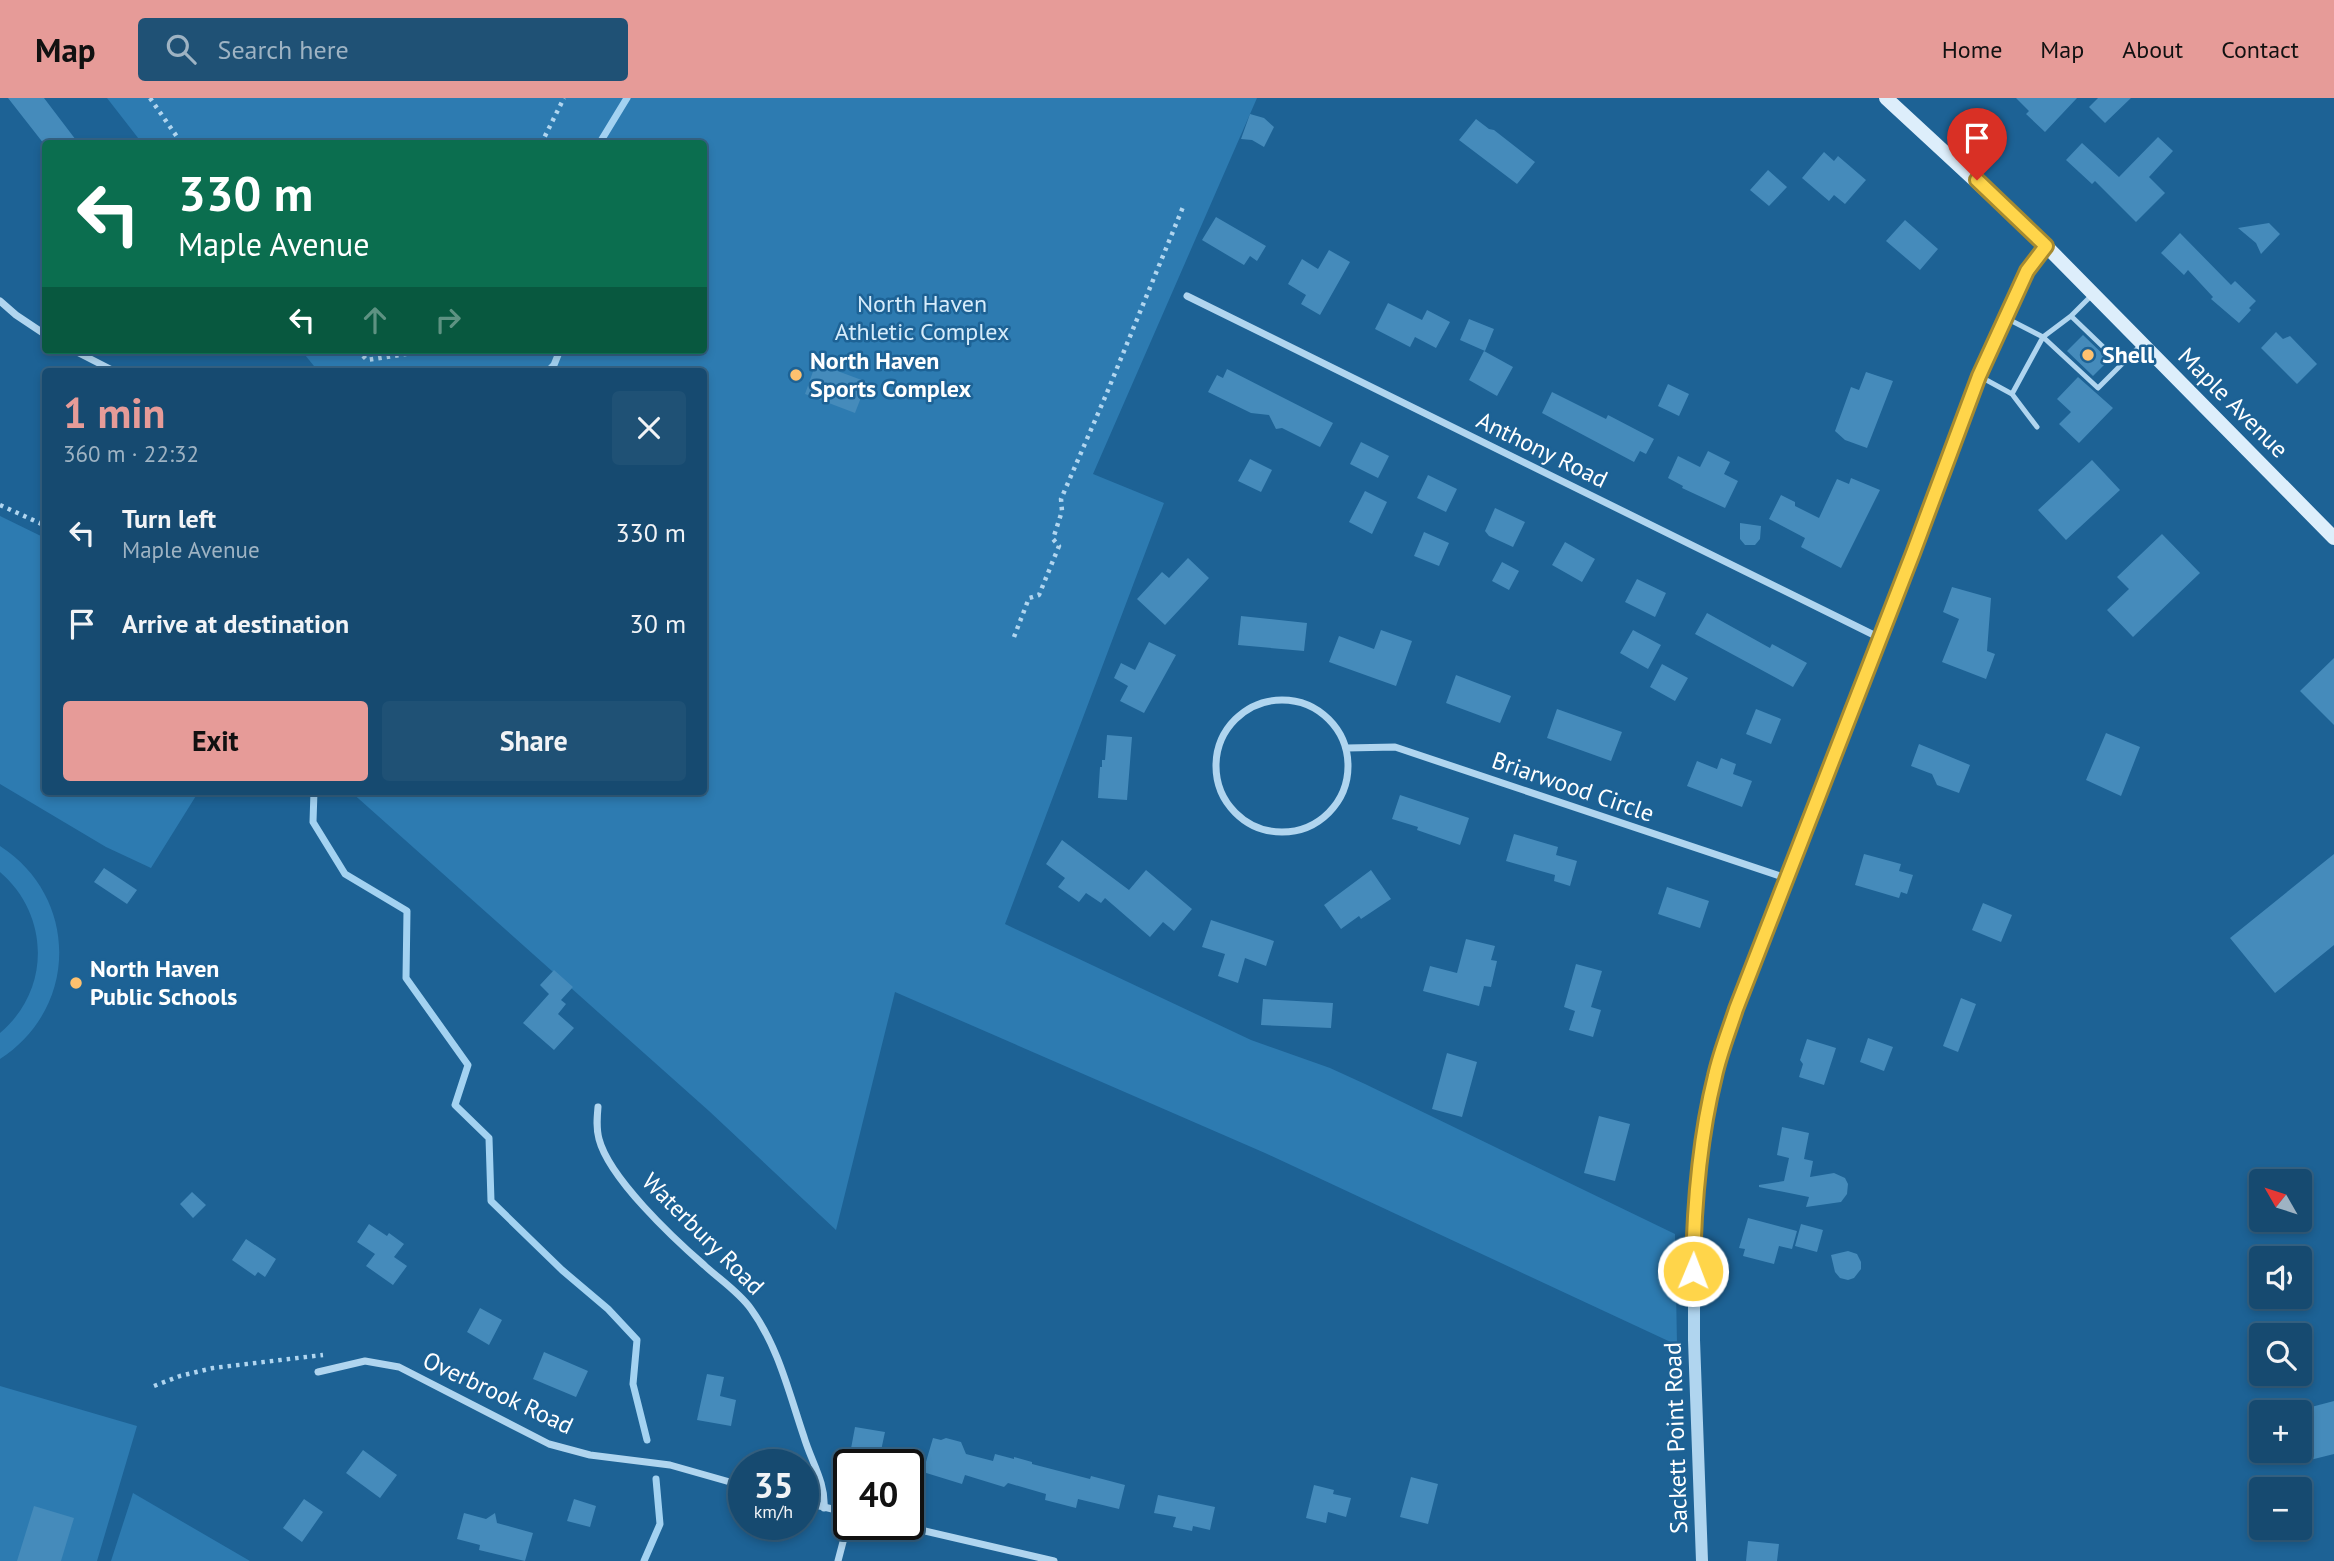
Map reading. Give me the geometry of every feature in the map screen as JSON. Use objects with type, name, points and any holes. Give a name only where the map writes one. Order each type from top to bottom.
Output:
[{"type":"main road","name":"Maple Avenue","points":[[1886,98],[2046,246],[2334,538]]},
{"type":"street","name":"Sackett Point Road","points":[[1702,1561],[1693,1271],[1694,1222],[1705,1120],[1715,1074],[1736,1009],[1979,376],[2027,271],[2046,246]]},
{"type":"street","name":"Anthony Road","points":[[1187,296],[1880,638]]},
{"type":"street","points":[[0,301],[42,332]]},
{"type":"street","points":[[81,354],[108,368]]},
{"type":"street","points":[[1281,699],[1302,702],[1321,712],[1336,727],[1346,748],[1349,768],[1344,790],[1332,810],[1314,824],[1292,832],[1269,831],[1248,823],[1230,808],[1219,789],[1215,768],[1218,747],[1227,728],[1242,712],[1261,703],[1281,699]]},
{"type":"street","name":"Briarwood Circle","points":[[1346,748],[1395,747],[1786,878]]},
{"type":"street","name":"Waterbury Road","points":[[598,1107],[596,1125],[599,1141],[620,1177],[670,1233],[750,1307],[768,1337],[820,1478],[825,1496],[824,1508]]},
{"type":"street","name":"Overbrook Road","points":[[318,1372],[365,1361],[398,1367],[549,1444],[590,1455],[670,1465],[728,1481]]},
{"type":"street","points":[[819,1507],[833,1510]]},
{"type":"street","points":[[924,1531],[1054,1561]]},
{"type":"street","points":[[838,1561],[844,1540]]},
{"type":"lane","points":[[2012,394],[2043,337],[2071,316],[2093,293]]},
{"type":"lane","points":[[2071,316],[2121,365]]},
{"type":"lane","points":[[2005,317],[2043,337],[2098,388],[2142,343]]},
{"type":"lane","points":[[1979,376],[2012,394],[2037,427]]},
{"type":"path","points":[[150,98],[179,140]]},
{"type":"path","points":[[543,140],[564,98]]},
{"type":"path","points":[[1014,637],[1029,598],[1039,595],[1059,546],[1053,539],[1062,511],[1060,499],[1183,207]]},
{"type":"path","points":[[361,354],[367,360],[406,354]]},
{"type":"path","points":[[0,505],[42,524]]},
{"type":"path","points":[[154,1385],[213,1368],[316,1354],[328,1356],[342,1365]]},
{"type":"green space","name":"North Haven Athletic Complex","points":[[107,98],[1257,98],[1093,474],[1164,503],[1005,924],[1251,1040],[1330,1068],[1365,1084],[1675,1234],[1677,1345],[1265,1153],[895,992],[836,1230],[709,1111],[354,795],[707,795],[707,368],[316,368],[304,354],[707,354],[707,140],[140,140]]},
{"type":"green space","points":[[0,516],[42,537],[42,795],[197,795],[151,868],[106,847],[0,784]]},
{"type":"green space","points":[[0,846],[26,868],[44,894],[56,922],[59,953],[56,983],[44,1011],[26,1037],[0,1059],[0,1033],[17,1016],[29,996],[36,974],[38,952],[28,909],[0,872]]},
{"type":"green space","points":[[0,1386],[137,1426],[97,1561],[0,1561]]},
{"type":"green space","points":[[133,1493],[250,1561],[111,1561]]},
{"type":"building","points":[[8,98],[44,98],[76,140],[42,141]]},
{"type":"building","points":[[2016,98],[2077,98],[2045,132],[2026,114],[2029,111]]},
{"type":"building","points":[[2098,98],[2131,98],[2105,123],[2089,107]]},
{"type":"building","points":[[1250,114],[1264,118],[1274,127],[1264,147],[1252,140],[1241,139]]},
{"type":"building","points":[[1476,119],[1535,162],[1517,184],[1459,140]]},
{"type":"building","points":[[2158,137],[2173,151],[2149,177],[2165,193],[2136,222],[2095,181],[2092,184],[2066,160],[2082,143],[2119,177]]},
{"type":"building","points":[[1824,152],[1834,161],[1838,156],[1866,180],[1845,204],[1834,195],[1829,201],[1802,178]]},
{"type":"building","points":[[1768,170],[1787,187],[1769,206],[1750,190]]},
{"type":"building","points":[[1216,217],[1266,246],[1257,261],[1250,256],[1244,265],[1202,240]]},
{"type":"building","points":[[1905,220],[1938,249],[1920,270],[1886,241]]},
{"type":"building","points":[[2269,223],[2280,234],[2261,254],[2256,243],[2238,228]]},
{"type":"building","points":[[2180,233],[2231,285],[2235,281],[2256,301],[2239,323],[2211,299],[2213,297],[2188,270],[2184,275],[2161,253]]},
{"type":"building","points":[[1329,250],[1350,262],[1320,315],[1301,304],[1306,295],[1288,284],[1302,259],[1318,269]]},
{"type":"building","points":[[1388,303],[1422,320],[1427,310],[1450,322],[1436,348],[1415,337],[1410,347],[1375,329]]},
{"type":"building","points":[[1469,319],[1494,329],[1485,351],[1460,340]]},
{"type":"building","points":[[2276,332],[2283,339],[2290,336],[2317,364],[2297,384],[2261,348]]},
{"type":"building","name":"Shell","points":[[2083,335],[2109,360],[2093,376],[2067,351]]},
{"type":"building","points":[[1484,351],[1513,367],[1497,396],[1469,380]]},
{"type":"building","points":[[816,363],[867,382],[855,413],[805,394]]},
{"type":"building","points":[[1227,369],[1333,423],[1320,447],[1282,428],[1276,429],[1269,415],[1251,413],[1208,392],[1217,375],[1223,378]]},
{"type":"building","points":[[1866,372],[1893,381],[1867,448],[1845,440],[1835,431],[1851,387],[1859,390]]},
{"type":"building","points":[[2078,377],[2113,408],[2079,443],[2059,424],[2071,412],[2057,399]]},
{"type":"building","points":[[1668,384],[1689,394],[1679,416],[1658,406]]},
{"type":"building","points":[[1552,392],[1606,419],[1608,415],[1654,439],[1646,454],[1640,451],[1634,462],[1542,413]]},
{"type":"building","points":[[1361,442],[1389,456],[1378,478],[1350,464]]},
{"type":"building","points":[[1708,451],[1730,462],[1724,474],[1738,481],[1725,508],[1682,488],[1683,486],[1668,478],[1678,456],[1700,467]]},
{"type":"building","points":[[1250,459],[1272,470],[1261,492],[1238,481]]},
{"type":"building","points":[[2092,460],[2120,490],[2066,540],[2038,510]]},
{"type":"building","points":[[1428,475],[1457,489],[1446,512],[1417,498]]},
{"type":"building","points":[[1851,478],[1880,490],[1841,568],[1801,547],[1805,538],[1769,519],[1781,495],[1795,502],[1795,506],[1819,518],[1837,479],[1849,484]]},
{"type":"building","points":[[1365,491],[1387,502],[1372,534],[1349,522]]},
{"type":"building","points":[[1495,508],[1525,522],[1513,547],[1489,536],[1485,531]]},
{"type":"building","points":[[1740,523],[1761,526],[1760,539],[1755,545],[1745,545],[1740,539]]},
{"type":"building","points":[[1424,532],[1449,543],[1439,566],[1414,556]]},
{"type":"building","points":[[2162,534],[2200,573],[2133,637],[2107,610],[2129,589],[2117,577]]},
{"type":"building","points":[[1565,542],[1595,559],[1582,582],[1552,565]]},
{"type":"building","points":[[1188,558],[1209,578],[1165,625],[1137,599],[1162,572],[1169,578]]},
{"type":"building","points":[[1502,562],[1519,571],[1509,590],[1492,581]]},
{"type":"building","points":[[1637,579],[1666,593],[1655,617],[1625,602]]},
{"type":"building","points":[[1952,587],[1991,598],[1987,651],[1995,654],[1986,679],[1942,662],[1959,619],[1943,612]]},
{"type":"building","points":[[1707,613],[1770,648],[1772,644],[1807,663],[1793,687],[1695,634]]},
{"type":"building","points":[[1241,616],[1307,623],[1304,651],[1238,645]]},
{"type":"building","points":[[1381,630],[1412,641],[1396,686],[1329,662],[1339,636],[1374,649]]},
{"type":"building","points":[[1633,630],[1661,645],[1648,669],[1620,653]]},
{"type":"building","points":[[1149,642],[1176,655],[1144,713],[1120,701],[1128,686],[1114,678],[1121,663],[1135,670]]},
{"type":"building","points":[[2334,658],[2334,725],[2300,691]]},
{"type":"building","points":[[1662,664],[1688,678],[1675,701],[1650,687]]},
{"type":"building","points":[[1456,675],[1511,696],[1500,723],[1446,703]]},
{"type":"building","points":[[1557,709],[1622,732],[1611,761],[1547,738]]},
{"type":"building","points":[[1756,709],[1781,719],[1771,744],[1746,734]]},
{"type":"building","points":[[2106,733],[2140,747],[2121,796],[2086,780]]},
{"type":"building","points":[[1107,735],[1132,737],[1127,800],[1098,798],[1100,767],[1102,760],[1105,760]]},
{"type":"building","points":[[1919,744],[1970,765],[1959,793],[1937,785],[1932,774],[1911,766]]},
{"type":"building","points":[[1721,758],[1736,764],[1733,774],[1752,781],[1742,807],[1687,786],[1697,761],[1717,769]]},
{"type":"building","points":[[1400,795],[1469,818],[1460,845],[1392,819]]},
{"type":"building","points":[[1514,834],[1558,847],[1556,855],[1577,861],[1570,886],[1554,881],[1555,875],[1506,861]]},
{"type":"building","points":[[1062,840],[1129,890],[1146,870],[1192,909],[1174,931],[1163,922],[1150,937],[1105,898],[1101,903],[1086,893],[1079,902],[1058,887],[1065,878],[1046,864]]},
{"type":"building","points":[[1864,854],[1901,864],[1899,871],[1913,875],[1907,894],[1901,892],[1899,898],[1855,885]]},
{"type":"building","points":[[2334,854],[2334,945],[2275,993],[2230,938]]},
{"type":"building","points":[[104,868],[137,890],[127,904],[94,882]]},
{"type":"building","points":[[1371,870],[1391,899],[1341,929],[1324,905]]},
{"type":"building","points":[[1667,887],[1709,901],[1700,928],[1658,914]]},
{"type":"building","points":[[1983,903],[2012,915],[2001,942],[1972,930]]},
{"type":"building","points":[[1211,920],[1274,941],[1266,966],[1245,958],[1238,983],[1218,976],[1225,954],[1202,947]]},
{"type":"building","points":[[1466,939],[1495,946],[1491,960],[1497,961],[1491,987],[1484,986],[1479,1006],[1423,991],[1430,966],[1457,973]]},
{"type":"building","points":[[1576,964],[1602,971],[1591,1007],[1601,1010],[1593,1037],[1569,1030],[1575,1011],[1564,1007]]},
{"type":"building","points":[[554,970],[573,987],[561,1000],[566,1004],[558,1014],[574,1028],[554,1050],[523,1023],[549,994],[540,985]]},
{"type":"building","points":[[1961,998],[1976,1004],[1958,1052],[1943,1046]]},
{"type":"building","points":[[1263,999],[1333,1003],[1331,1028],[1261,1025]]},
{"type":"building","points":[[1868,1038],[1893,1047],[1884,1071],[1860,1062]]},
{"type":"building","points":[[1807,1039],[1836,1048],[1824,1085],[1799,1077],[1803,1064],[1800,1060]]},
{"type":"building","points":[[1447,1053],[1477,1062],[1462,1117],[1432,1109]]},
{"type":"building","points":[[1599,1116],[1630,1124],[1615,1181],[1584,1173]]},
{"type":"building","points":[[1782,1127],[1809,1133],[1804,1159],[1813,1161],[1810,1177],[1834,1173],[1845,1178],[1848,1184],[1847,1194],[1841,1202],[1806,1207],[1809,1197],[1759,1187],[1784,1181],[1789,1158],[1777,1155]]},
{"type":"building","points":[[192,1192],[206,1205],[193,1218],[180,1204]]},
{"type":"building","points":[[1748,1218],[1797,1231],[1792,1249],[1779,1246],[1774,1264],[1743,1256],[1745,1249],[1739,1248]]},
{"type":"building","points":[[369,1224],[387,1236],[389,1233],[404,1244],[394,1257],[407,1266],[393,1285],[366,1266],[375,1254],[357,1242]]},
{"type":"building","points":[[1801,1224],[1823,1230],[1817,1252],[1795,1246]]},
{"type":"building","points":[[246,1239],[276,1259],[265,1277],[258,1272],[255,1276],[232,1260]]},
{"type":"building","points":[[1848,1251],[1857,1254],[1861,1269],[1854,1278],[1848,1280],[1840,1278],[1835,1272],[1831,1255]]},
{"type":"building","points":[[480,1308],[502,1320],[489,1345],[467,1332]]},
{"type":"building","points":[[544,1352],[588,1371],[576,1397],[533,1379]]},
{"type":"building","points":[[707,1374],[724,1377],[720,1396],[736,1400],[731,1426],[697,1420]]},
{"type":"building","points":[[2334,1401],[2334,1454],[2312,1460],[2312,1407]]},
{"type":"building","points":[[855,1427],[885,1432],[881,1449],[851,1449]]},
{"type":"building","points":[[933,1438],[946,1438],[961,1442],[966,1454],[993,1461],[995,1454],[1014,1457],[1090,1479],[1091,1476],[1125,1485],[1119,1509],[1078,1499],[1076,1508],[1045,1500],[1046,1494],[1008,1483],[1004,1487],[965,1475],[962,1484],[924,1472]]},
{"type":"building","points":[[363,1450],[397,1475],[380,1498],[346,1473]]},
{"type":"building","points":[[1411,1477],[1438,1484],[1428,1524],[1400,1517]]},
{"type":"building","points":[[1314,1485],[1334,1490],[1333,1494],[1351,1498],[1346,1517],[1328,1512],[1326,1523],[1306,1518]]},
{"type":"building","points":[[1158,1495],[1215,1507],[1210,1530],[1193,1526],[1192,1531],[1173,1527],[1176,1517],[1154,1513]]},
{"type":"building","points":[[304,1499],[323,1512],[302,1542],[283,1528]]},
{"type":"building","points":[[574,1499],[596,1506],[590,1527],[567,1521]]},
{"type":"building","points":[[34,1506],[74,1518],[61,1561],[17,1561]]},
{"type":"building","points":[[464,1513],[486,1519],[495,1513],[497,1523],[533,1533],[525,1561],[479,1550],[480,1545],[457,1539]]},
{"type":"building","points":[[1748,1541],[1779,1544],[1777,1561],[1746,1561]]},
{"type":"waterway","points":[[601,140],[627,98]]},
{"type":"waterway","points":[[551,368],[558,354]]},
{"type":"waterway","points":[[314,795],[313,822],[345,874],[407,911],[406,978],[468,1065],[455,1105],[489,1138],[491,1201],[562,1270],[608,1309],[637,1340],[633,1384],[647,1440]]},
{"type":"waterway","points":[[644,1561],[660,1524],[656,1479]]},
{"type":"place","name":"Shell","points":[[2088,355]]},
{"type":"place","name":"North Haven Sports Complex","points":[[796,375]]},
{"type":"place","name":"North Haven Public Schools","points":[[76,983]]},
{"type":"route","points":[[1693,1271],[1697,1181],[1705,1120],[1715,1074],[1736,1009],[1865,680],[1979,376],[2027,271],[2046,246],[1977,180]]}]
